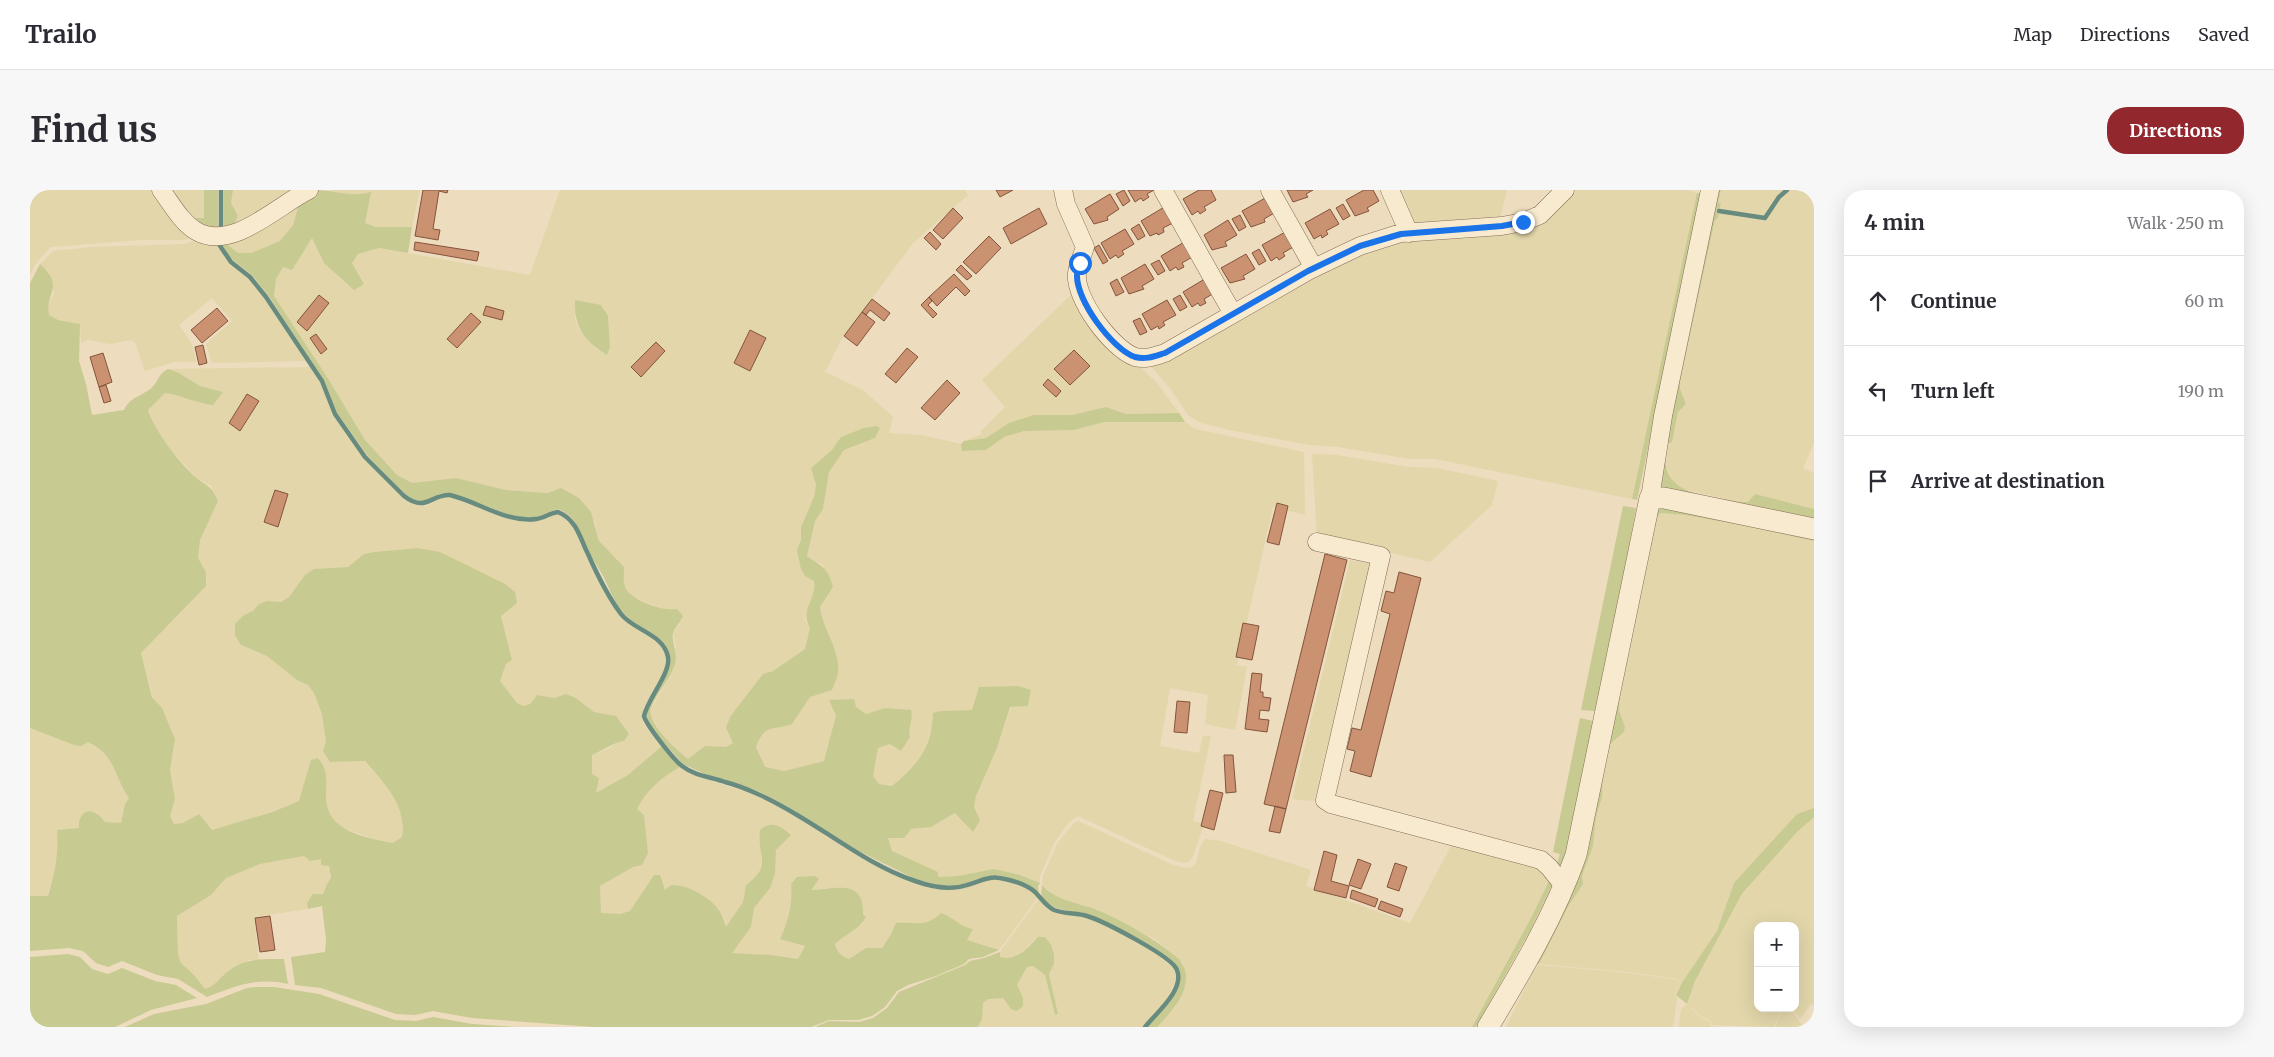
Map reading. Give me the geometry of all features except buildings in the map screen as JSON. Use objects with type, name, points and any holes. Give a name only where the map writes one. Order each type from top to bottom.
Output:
[{"type":"street","points":[[161,190],[185,221],[196,231],[219,237],[244,230],[309,190]]},
{"type":"street","points":[[1063,190],[1066,204],[1085,247],[1077,274],[1078,284],[1096,321],[1106,334],[1134,356],[1145,359],[1165,353],[1314,268],[1360,246],[1409,232],[1502,226],[1523,222],[1540,215],[1565,190]]},
{"type":"street","points":[[1162,190],[1233,314]]},
{"type":"street","points":[[1270,190],[1314,268]]},
{"type":"street","points":[[1390,190],[1409,232]]},
{"type":"street","points":[[1488,1027],[1513,986],[1564,886],[1576,855],[1650,498],[1663,416],[1709,190]]},
{"type":"street","points":[[1650,498],[1664,498],[1814,530]]},
{"type":"street","points":[[1317,542],[1381,556],[1325,800],[1331,804],[1541,860],[1564,886]]},
{"type":"shaded area","points":[[30,190],[159,190],[196,236],[184,240],[142,240],[51,247],[37,262],[30,275]]},
{"type":"shaded area","points":[[166,190],[204,190],[204,218],[187,218]]},
{"type":"shaded area","points":[[233,190],[301,190],[232,230],[238,216],[231,203]]},
{"type":"shaded area","points":[[330,190],[420,190],[412,227],[376,227],[365,223],[357,195],[336,194]]},
{"type":"shaded area","points":[[560,190],[965,190],[968,195],[913,243],[841,340],[825,372],[863,390],[893,417],[889,433],[921,435],[961,444],[962,451],[986,450],[1004,437],[1024,431],[1074,430],[1104,422],[1185,422],[1195,429],[1304,452],[1305,515],[1273,507],[1237,665],[1247,667],[1235,730],[1205,724],[1208,695],[1170,688],[1160,746],[1199,753],[1203,736],[1211,736],[1193,821],[1204,824],[1192,859],[1187,863],[1175,861],[1078,816],[1069,822],[1054,843],[1040,876],[1040,883],[1020,875],[994,869],[958,876],[938,877],[892,851],[888,838],[911,829],[931,827],[956,813],[972,831],[980,820],[974,807],[976,796],[997,748],[1011,707],[1028,706],[1031,690],[972,710],[940,711],[934,713],[924,754],[911,771],[893,786],[879,784],[873,776],[878,748],[890,744],[901,751],[912,714],[885,708],[866,714],[856,707],[836,715],[824,761],[784,771],[765,768],[756,747],[761,734],[765,730],[792,724],[810,697],[832,689],[838,671],[837,656],[821,618],[820,607],[828,596],[823,565],[807,556],[815,521],[823,509],[829,472],[844,450],[875,438],[880,428],[877,426],[841,437],[832,450],[811,468],[816,485],[814,497],[801,527],[801,540],[797,550],[805,576],[814,581],[816,591],[805,619],[810,628],[805,649],[773,671],[763,674],[749,692],[726,728],[733,743],[726,747],[705,746],[688,759],[678,752],[660,731],[651,716],[651,709],[671,675],[676,646],[673,633],[680,624],[669,611],[631,596],[624,586],[624,579],[617,559],[599,541],[595,521],[553,490],[547,493],[506,490],[456,478],[412,483],[397,475],[365,440],[329,380],[274,296],[276,279],[283,267],[292,269],[312,238],[324,263],[364,283],[352,263],[358,254],[379,248],[530,275]],"holes":[[[574,316],[608,316],[610,347],[607,355],[596,349],[589,341],[579,329]]]},
{"type":"shaded area","points":[[1395,190],[1507,190],[1500,218],[1411,223]]},
{"type":"shaded area","points":[[1574,190],[1687,190],[1697,193],[1632,499],[1435,459],[1410,459],[1338,447],[1310,445],[1229,430],[1199,422],[1189,416],[1169,387],[1148,363],[1367,248],[1557,207]]},
{"type":"shaded area","points":[[1721,190],[1785,190],[1778,196],[1764,217],[1719,210],[1721,204],[1718,202]]},
{"type":"shaded area","points":[[1790,190],[1814,190],[1814,443],[1803,468],[1814,473],[1814,509],[1755,494],[1748,502],[1740,502],[1683,489],[1672,481],[1666,465],[1668,443],[1672,442],[1678,412],[1686,404],[1680,389],[1680,381],[1715,220],[1718,218],[1719,213],[1766,220],[1781,198]]},
{"type":"shaded area","points":[[301,197],[293,225],[280,241],[251,253],[238,253],[220,239],[218,248],[230,263],[249,278],[265,297],[307,361],[212,363],[206,344],[232,321],[212,298],[179,325],[192,344],[196,362],[174,362],[145,371],[135,342],[130,340],[110,344],[88,340],[81,343],[80,324],[58,320],[49,315],[47,307],[54,294],[49,272],[40,264],[53,251],[91,247],[184,244],[209,237]]},
{"type":"shaded area","points":[[1073,293],[1134,361],[1157,383],[1179,413],[1126,414],[1106,407],[1072,415],[1009,423],[986,438],[964,441],[982,434],[981,431],[1005,407],[982,380]]},
{"type":"shaded area","points":[[311,367],[320,382],[334,415],[364,458],[409,502],[426,506],[441,498],[450,497],[509,519],[536,521],[558,513],[573,526],[587,556],[621,617],[650,636],[662,648],[667,658],[664,671],[644,707],[642,716],[643,723],[663,745],[628,775],[596,794],[598,778],[592,774],[592,755],[608,749],[617,742],[624,741],[623,729],[616,716],[594,712],[576,698],[566,694],[554,698],[537,695],[530,704],[524,706],[517,703],[504,687],[500,681],[506,664],[512,660],[501,616],[517,603],[490,578],[440,552],[418,548],[374,552],[364,554],[348,567],[314,569],[289,597],[281,602],[267,601],[259,604],[253,611],[244,615],[241,645],[267,656],[297,680],[308,685],[314,693],[322,714],[330,762],[364,761],[388,787],[398,804],[402,817],[402,837],[393,843],[374,839],[341,827],[331,817],[327,808],[326,797],[311,761],[300,801],[244,821],[211,830],[199,814],[183,823],[174,824],[170,816],[175,799],[170,770],[175,739],[162,709],[153,697],[141,653],[206,586],[206,572],[198,558],[200,540],[218,501],[211,486],[197,478],[169,448],[152,422],[148,410],[165,393],[194,399],[203,404],[222,392],[200,386],[179,373],[168,369]]},
{"type":"shaded area","points":[[1312,454],[1336,455],[1408,467],[1437,468],[1498,481],[1492,505],[1430,562],[1317,536]]},
{"type":"shaded area","points":[[1660,513],[1685,515],[1746,526],[1814,541],[1814,808],[1797,814],[1734,883],[1717,931],[1681,984],[1678,979],[1629,972],[1539,964],[1569,905],[1583,884],[1582,876],[1593,846],[1596,817],[1602,797],[1603,773],[1610,744],[1624,732],[1625,727],[1619,710],[1620,690],[1647,559],[1657,517]]},
{"type":"shaded area","points":[[1350,560],[1372,564],[1314,801],[1292,799]]},
{"type":"shaded area","points":[[30,728],[74,745],[88,742],[101,748],[107,754],[129,798],[125,804],[121,824],[105,822],[102,817],[79,828],[58,830],[59,851],[54,877],[47,896],[30,896]]},
{"type":"shaded area","points":[[680,767],[703,778],[758,796],[783,808],[853,853],[913,883],[938,889],[958,890],[989,879],[998,879],[1024,887],[1038,897],[999,950],[967,940],[972,930],[963,928],[949,916],[925,924],[916,924],[891,934],[882,948],[866,948],[849,959],[842,956],[835,944],[862,924],[866,916],[863,914],[863,905],[826,888],[811,890],[791,884],[792,893],[787,923],[781,938],[805,946],[798,959],[771,955],[731,953],[751,927],[754,908],[775,873],[776,850],[781,845],[760,830],[762,868],[759,876],[744,893],[743,902],[726,928],[720,913],[665,890],[654,875],[630,911],[620,914],[601,913],[600,886],[633,867],[648,853],[644,815],[636,809],[641,799],[664,775]]},
{"type":"shaded area","points":[[1814,817],[1814,1005],[1810,1005],[1800,1019],[1796,1012],[1799,1012],[1799,922],[1754,922],[1754,1012],[1781,1012],[1774,1027],[1712,1025],[1710,1020],[1702,1017],[1687,1004],[1695,981],[1742,895],[1797,832]]},
{"type":"shaded area","points":[[1078,821],[1173,865],[1187,868],[1192,867],[1196,863],[1200,847],[1205,839],[1221,841],[1311,870],[1306,886],[1410,923],[1452,844],[1545,870],[1550,879],[1472,1027],[1157,1027],[1175,1008],[1186,981],[1183,964],[1179,959],[1155,939],[1057,897],[1042,885],[1043,876],[1057,844],[1073,824]]},
{"type":"shaded area","points":[[304,856],[321,859],[329,865],[331,878],[323,894],[313,894],[307,903],[308,909],[254,917],[259,960],[249,960],[213,987],[205,990],[194,975],[181,963],[178,955],[177,916],[211,895],[226,878],[260,864]]},
{"type":"shaded area","points":[[1039,899],[1052,911],[1088,918],[1140,942],[1176,970],[1175,981],[1166,1003],[1143,1027],[978,1027],[982,1019],[983,1003],[988,998],[1003,998],[1011,1009],[1018,989],[1017,985],[1027,967],[1033,966],[1045,975],[1055,1015],[1058,1014],[1049,974],[1054,964],[1037,937],[1019,955],[1007,959],[1000,957],[1000,952]]},
{"type":"shaded area","points":[[1538,965],[1629,973],[1678,980],[1680,984],[1675,995],[1677,998],[1673,1027],[1506,1027]]},
{"type":"shaded area","points":[[1687,1004],[1701,1018],[1709,1021],[1711,1026],[1715,1027],[1679,1027],[1681,1009]]},
{"type":"shaded area","points":[[1782,1012],[1794,1012],[1803,1027],[1775,1027]]},
{"type":"green space","points":[[204,190],[218,190],[218,230],[224,230],[224,190],[233,190],[231,203],[238,216],[232,230],[221,233],[187,218],[204,218]]},
{"type":"green space","points":[[315,190],[349,194],[371,192],[365,223],[376,227],[412,227],[408,253],[379,248],[358,254],[352,263],[364,284],[354,290],[324,263],[312,238],[292,270],[283,267],[276,279],[274,296],[329,380],[365,440],[397,475],[412,483],[456,478],[506,490],[547,493],[561,488],[579,498],[591,512],[599,541],[624,567],[624,585],[628,592],[656,607],[677,609],[683,616],[673,633],[676,656],[675,664],[651,708],[651,714],[653,721],[664,736],[688,759],[705,746],[726,747],[733,743],[726,728],[730,717],[749,692],[763,674],[773,671],[805,649],[810,628],[806,615],[813,594],[814,581],[805,576],[801,569],[797,550],[801,540],[801,527],[814,497],[816,485],[811,468],[832,450],[841,437],[864,428],[877,426],[880,428],[875,438],[844,450],[829,472],[823,509],[815,521],[807,556],[824,568],[833,587],[820,607],[838,663],[836,680],[832,690],[810,697],[792,724],[766,731],[759,739],[756,747],[765,767],[784,771],[824,761],[836,715],[829,700],[854,699],[856,707],[866,714],[885,708],[911,710],[910,737],[901,751],[890,744],[878,748],[873,776],[879,784],[892,786],[909,771],[922,755],[930,736],[933,713],[972,710],[979,687],[1018,686],[1031,690],[1028,706],[1010,707],[997,748],[976,796],[974,807],[980,820],[973,832],[955,813],[931,827],[911,829],[904,838],[888,838],[892,851],[938,872],[938,877],[958,876],[994,869],[1020,875],[1040,883],[1038,886],[1039,893],[1026,883],[999,875],[988,876],[957,886],[939,885],[915,879],[855,849],[785,805],[760,792],[705,774],[683,764],[652,729],[646,716],[668,671],[670,657],[668,649],[658,637],[630,619],[620,610],[571,517],[558,509],[536,517],[510,515],[451,493],[439,494],[425,502],[411,499],[367,455],[337,413],[324,380],[268,295],[252,275],[233,260],[220,246],[220,239],[238,253],[251,253],[280,241],[293,225],[301,197]]},
{"type":"green space","points":[[1713,190],[1721,190],[1718,202],[1721,204],[1719,210],[1715,210],[1719,213],[1718,218],[1715,220],[1680,381],[1680,389],[1686,404],[1678,412],[1672,442],[1667,444],[1665,461],[1669,474],[1676,483],[1686,490],[1741,502],[1748,502],[1755,494],[1814,509],[1814,526],[1662,493],[1657,477]]},
{"type":"green space","points":[[1697,193],[1702,194],[1637,500],[1632,499]]},
{"type":"green space","points":[[40,264],[52,279],[53,285],[48,308],[49,315],[58,320],[80,324],[79,361],[92,415],[124,410],[131,401],[151,388],[161,374],[168,369],[179,373],[200,386],[223,392],[213,405],[165,393],[148,410],[169,447],[191,473],[210,488],[218,501],[200,540],[198,558],[206,572],[206,586],[141,653],[152,697],[162,708],[175,739],[170,770],[175,799],[170,816],[174,824],[183,823],[199,814],[212,830],[272,812],[299,801],[311,760],[318,758],[326,774],[327,806],[339,824],[359,835],[393,843],[402,837],[403,825],[398,805],[386,786],[365,761],[330,762],[323,751],[326,742],[322,714],[314,693],[308,685],[297,680],[267,656],[241,645],[235,635],[235,624],[244,615],[253,611],[259,604],[267,601],[281,602],[289,597],[305,575],[314,569],[348,567],[364,554],[418,548],[440,552],[505,584],[515,592],[517,603],[501,616],[512,660],[506,664],[500,681],[517,703],[524,706],[530,704],[537,695],[554,698],[566,694],[576,698],[594,712],[616,716],[629,734],[624,741],[592,755],[592,774],[599,778],[596,793],[628,775],[663,745],[680,767],[655,785],[637,809],[644,815],[648,853],[642,865],[633,867],[600,886],[601,913],[620,914],[630,911],[654,875],[660,875],[665,890],[671,885],[677,885],[691,889],[705,897],[720,912],[726,927],[743,902],[746,885],[754,878],[762,866],[760,830],[768,825],[776,825],[791,835],[776,850],[775,873],[770,888],[754,908],[751,927],[732,953],[771,955],[798,959],[805,946],[780,939],[789,912],[791,884],[797,877],[815,876],[819,879],[811,890],[846,888],[853,890],[859,895],[862,902],[863,914],[866,917],[856,928],[835,944],[844,957],[849,959],[866,948],[882,948],[896,923],[925,923],[941,913],[973,929],[967,940],[999,950],[983,957],[969,959],[964,964],[936,976],[908,985],[897,991],[885,1007],[872,1016],[858,1020],[829,1020],[811,1027],[594,1027],[472,1018],[433,1011],[415,1015],[396,1014],[321,988],[295,985],[291,957],[325,952],[326,939],[322,906],[308,909],[307,903],[313,894],[323,894],[331,878],[329,866],[321,865],[321,859],[310,861],[304,856],[260,864],[226,878],[211,895],[177,916],[178,955],[181,963],[205,989],[239,964],[261,959],[284,959],[288,984],[256,982],[237,986],[207,997],[178,979],[157,975],[122,961],[108,967],[96,963],[83,951],[69,948],[30,951],[30,896],[48,896],[56,863],[57,830],[79,828],[81,816],[88,812],[97,814],[105,822],[121,823],[125,804],[129,798],[109,759],[97,747],[88,742],[81,746],[74,745],[30,728],[30,283]]},
{"type":"green space","points":[[575,300],[601,305],[608,316],[610,347],[607,355],[592,344],[582,332],[576,318]]},
{"type":"green space","points":[[1106,407],[1126,414],[1179,413],[1185,422],[1104,422],[1074,430],[1024,431],[1004,437],[986,450],[962,451],[961,444],[964,441],[986,438],[1009,423],[1034,415],[1072,415]]},
{"type":"green space","points":[[1657,504],[1814,533],[1814,541],[1685,515],[1661,513],[1657,517],[1620,690],[1619,710],[1625,727],[1624,732],[1610,744],[1603,773],[1602,797],[1596,817],[1593,846],[1582,876],[1583,884],[1569,905],[1539,964],[1530,962],[1556,909]]},
{"type":"green space","points":[[1623,506],[1636,508],[1620,599],[1595,711],[1581,710]]},
{"type":"green space","points":[[1580,718],[1593,721],[1567,849],[1559,869],[1556,866],[1560,854],[1553,852]]},
{"type":"green space","points":[[1814,808],[1814,817],[1797,832],[1742,894],[1695,981],[1687,1004],[1676,995],[1681,984],[1717,931],[1734,883],[1797,814]]},
{"type":"green space","points":[[1550,879],[1553,883],[1530,931],[1476,1027],[1472,1027],[1533,914]]},
{"type":"green space","points":[[1042,885],[1062,899],[1102,912],[1132,927],[1179,959],[1184,968],[1185,987],[1182,996],[1157,1027],[1147,1027],[1172,999],[1178,985],[1177,968],[1171,960],[1150,945],[1089,915],[1052,906],[1041,896]]},
{"type":"green space","points":[[1038,937],[1045,937],[1051,945],[1054,955],[1054,964],[1049,974],[1058,1014],[1055,1015],[1045,975],[1033,966],[1027,967],[1017,985],[1023,998],[1023,1006],[1017,1011],[1011,1009],[1003,998],[988,999],[983,1003],[982,1019],[978,1027],[815,1027],[829,1021],[859,1022],[873,1018],[887,1008],[899,992],[965,965],[970,961],[1000,952],[1000,957],[1011,958],[1021,953]]},
{"type":"green space","points":[[68,954],[80,957],[92,969],[108,974],[122,968],[155,981],[176,985],[197,998],[151,1010],[115,1027],[30,1027],[30,957]]},
{"type":"green space","points":[[274,987],[319,994],[395,1020],[416,1021],[433,1017],[472,1024],[517,1027],[125,1027],[154,1014],[206,1004],[247,988]]},
{"type":"waterway","points":[[221,190],[221,230]]},
{"type":"waterway","points":[[1719,211],[1765,218],[1779,197],[1787,190]]},
{"type":"waterway","points":[[220,246],[231,262],[250,277],[266,297],[322,381],[335,414],[365,457],[404,496],[412,501],[423,503],[443,495],[450,495],[514,518],[536,519],[558,512],[570,520],[577,530],[603,585],[621,614],[655,638],[665,649],[668,657],[666,670],[644,716],[661,742],[682,766],[698,774],[747,789],[780,805],[894,873],[915,881],[948,888],[961,887],[991,878],[1009,880],[1031,889],[1054,910],[1087,916],[1151,948],[1172,964],[1177,970],[1178,978],[1177,986],[1168,1001],[1145,1027]]},
{"type":"route","points":[[1080,263],[1077,274],[1078,284],[1096,321],[1115,343],[1134,356],[1145,359],[1165,353],[1308,271],[1360,246],[1401,234],[1428,230],[1502,226],[1523,222]]}]
